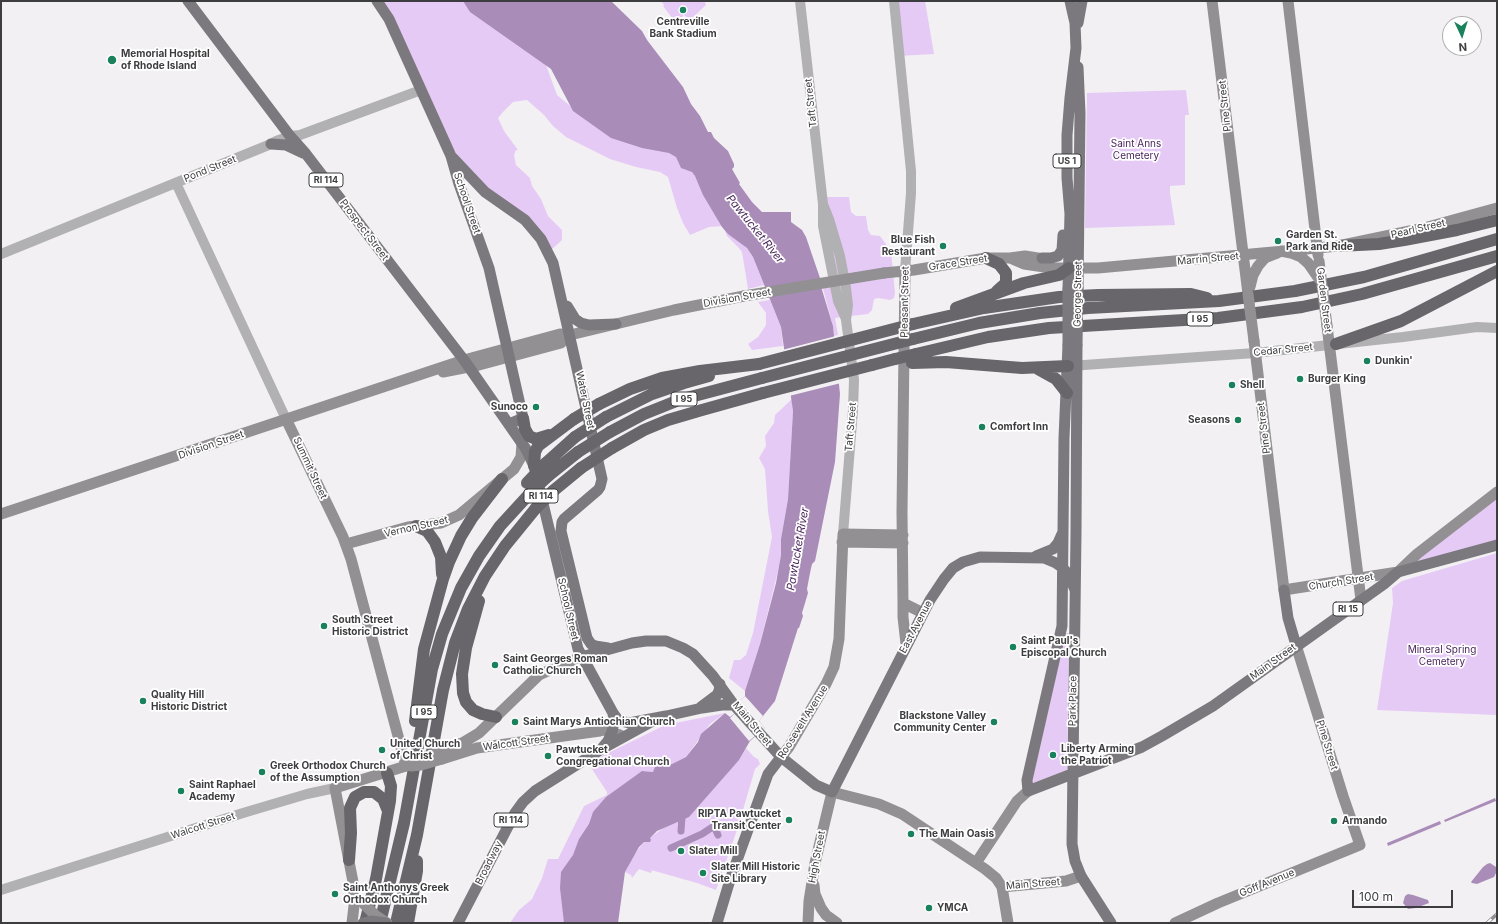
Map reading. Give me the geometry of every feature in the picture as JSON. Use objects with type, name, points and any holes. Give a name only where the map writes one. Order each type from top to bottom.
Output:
[{"type":"highway","points":[[1338,246],[1379,244],[1418,238],[1497,220]]},
{"type":"highway","name":"I 95","points":[[380,923],[401,835],[432,669],[442,634],[466,578],[497,530],[530,486],[548,476],[578,452],[610,432],[633,419],[667,404],[702,393],[973,324],[1040,313],[1088,308],[1219,301],[1295,291],[1349,280],[1497,239]]},
{"type":"highway","name":"I 95","points":[[396,923],[417,835],[443,690],[451,655],[468,609],[487,573],[505,546],[536,508],[553,491],[582,468],[612,448],[644,430],[673,418],[872,365],[914,358],[982,338],[1049,328],[1218,318],[1302,307],[1373,291],[1497,256]]},
{"type":"highway","points":[[986,258],[999,264],[1006,273],[1007,280],[1004,286],[993,294]]},
{"type":"highway","points":[[913,324],[1032,280],[1059,275],[1074,268]]},
{"type":"highway","points":[[1333,344],[1401,321],[1497,271]]},
{"type":"highway","points":[[530,486],[540,464],[606,416],[640,399],[673,387],[913,324],[998,306],[1072,296],[1191,294],[1219,301]]},
{"type":"highway","points":[[914,358],[941,362],[1002,367],[1036,368],[1072,366]]},
{"type":"highway","points":[[540,464],[536,449],[556,432],[599,404],[630,388],[662,378],[706,370],[759,364]]},
{"type":"highway","points":[[1036,368],[1056,379],[1067,393]]},
{"type":"highway","points":[[523,418],[527,433],[532,438],[540,439],[556,432]]},
{"type":"highway","points":[[419,741],[414,722],[422,659],[443,579],[452,553],[466,526],[502,479]]},
{"type":"highway","points":[[421,525],[435,542],[441,557],[443,579]]},
{"type":"highway","points":[[487,573],[466,648],[462,690],[465,700],[471,709],[493,719]]},
{"type":"highway","points":[[364,923],[376,879],[388,813],[391,790],[387,772]]},
{"type":"highway","points":[[348,860],[351,834],[350,808],[355,798],[364,792],[376,793],[383,799],[388,813]]},
{"type":"highway","points":[[408,923],[417,871],[417,835]]},
{"type":"main road","name":"Prospect Street","points":[[188,1],[290,136],[306,154],[466,363],[522,443]]},
{"type":"main road","name":"School Street","points":[[377,1],[389,18],[451,156],[459,184],[489,268],[523,418]]},
{"type":"main road","name":"George Street","points":[[1070,1],[1076,31],[1076,55],[1080,88],[1072,345],[1076,533]]},
{"type":"main road","name":"Pine Street","points":[[1212,1],[1243,255],[1250,271],[1248,294],[1288,618],[1343,796],[1360,845]]},
{"type":"main road","name":"Garden Street","points":[[1288,1],[1317,248],[1314,271],[1322,289],[1327,326],[1333,344],[1361,600]]},
{"type":"main road","name":"US 1","points":[[1076,31],[1082,2]]},
{"type":"main road","name":"George Street","points":[[1074,268],[1067,165],[1069,110],[1076,55]]},
{"type":"main road","points":[[271,144],[286,145],[306,154]]},
{"type":"main road","name":"Water Street","points":[[451,156],[484,192],[525,220],[546,247],[553,263],[602,479],[598,490],[564,519],[562,522],[561,531],[587,638],[591,644],[595,646],[614,648]]},
{"type":"main road","points":[[1042,258],[1058,256],[1062,250],[1067,165]]},
{"type":"main road","name":"Pearl Street","points":[[1338,246],[1424,228],[1497,208]]},
{"type":"main road","name":"Marrin Street","points":[[1074,268],[1113,267],[1338,246]]},
{"type":"main road","points":[[1250,271],[1265,258],[1281,251],[1314,262]]},
{"type":"main road","name":"Grace Street","points":[[905,270],[986,258],[1010,258],[1025,256],[1057,261],[1074,268]]},
{"type":"main road","name":"Grace Street","points":[[1010,258],[1029,265],[1055,269],[1074,268]]},
{"type":"main road","name":"Division Street","points":[[1,514],[420,374],[508,353],[561,343],[570,335],[678,309],[744,296],[905,270]]},
{"type":"main road","name":"Pleasant Street","points":[[905,270],[903,617],[906,644]]},
{"type":"main road","points":[[562,298],[575,319],[581,323],[589,325],[616,324]]},
{"type":"main road","name":"George Street","points":[[1063,532],[1064,438],[1067,393],[1072,366]]},
{"type":"main road","points":[[509,424],[523,418]]},
{"type":"main road","name":"Summit Street","points":[[286,419],[346,544],[354,567],[405,764]]},
{"type":"main road","name":"School Street","points":[[522,443],[529,454],[540,464],[577,646],[581,657],[618,720],[629,723],[666,716]]},
{"type":"main road","name":"Vernon Street","points":[[346,544],[421,525],[445,522],[459,515],[514,469],[520,461],[522,443]]},
{"type":"main road","name":"Main Street","points":[[1072,773],[1142,747],[1206,710],[1384,584],[1417,554],[1497,492]]},
{"type":"main road","points":[[1033,557],[1053,549],[1058,544],[1063,532]]},
{"type":"main road","points":[[1028,791],[1027,780],[1061,632],[1063,532]]},
{"type":"main road","name":"Park Place","points":[[1072,773],[1076,533]]},
{"type":"main road","points":[[843,538],[903,539]]},
{"type":"main road","name":"Roosevelt Avenue","points":[[717,923],[730,880],[768,774],[789,747],[826,684],[834,667],[839,639],[843,538]]},
{"type":"main road","name":"RI 15","points":[[1398,572],[1497,544]]},
{"type":"main road","name":"East Avenue","points":[[832,792],[906,644],[944,579],[954,568],[963,562],[974,558],[1033,557],[1048,559],[1063,568]]},
{"type":"main road","points":[[1063,568],[1076,590]]},
{"type":"main road","name":"Church Street","points":[[1284,590],[1398,572]]},
{"type":"main road","points":[[903,603],[923,613]]},
{"type":"main road","name":"Main Street","points":[[443,754],[469,740],[539,675],[581,657],[646,640],[660,640],[683,648],[693,654],[720,684],[734,705],[781,757],[811,782],[821,788],[879,804],[902,814],[976,863],[996,878],[1002,887],[1066,881],[1081,876]]},
{"type":"main road","points":[[695,710],[706,704],[716,695],[719,691],[720,684]]},
{"type":"main road","name":"Broadway","points":[[458,922],[515,814],[523,802],[550,781],[600,750],[650,722],[666,716],[695,710],[722,705],[734,705]]},
{"type":"main road","points":[[600,750],[608,741],[612,732],[614,722],[613,713]]},
{"type":"main road","points":[[493,719],[488,730],[490,737],[495,742],[502,744]]},
{"type":"main road","name":"Walcott Street","points":[[335,788],[387,772],[419,759],[443,754],[604,730],[627,735]]},
{"type":"main road","points":[[592,732],[596,733],[600,737],[600,750]]},
{"type":"main road","points":[[976,863],[1023,794],[1072,773],[1072,844],[1075,861],[1081,876],[1111,923]]},
{"type":"main road","points":[[335,788],[353,882],[354,906],[352,923]]},
{"type":"main road","name":"High Street","points":[[808,923],[809,900],[815,863],[832,792]]},
{"type":"main road","name":"Goff Avenue","points":[[1175,923],[1218,903],[1360,845]]},
{"type":"main road","points":[[814,876],[814,889],[817,899],[821,908],[833,921]]},
{"type":"main road","points":[[353,882],[364,904],[374,915],[386,923]]},
{"type":"main road","points":[[1002,887],[1008,923]]},
{"type":"main road","points":[[812,923],[816,918],[824,917],[833,921]]},
{"type":"main road","points":[[364,923],[371,921],[386,923]]},
{"type":"street","name":"Taft Street","points":[[800,1],[822,204],[829,220],[840,256],[841,289],[848,306],[846,320],[854,385],[843,538]]},
{"type":"street","name":"Pleasant Street","points":[[894,1],[911,172],[905,270]]},
{"type":"street","name":"Pond Street","points":[[1,254],[271,144],[276,140],[300,135],[421,90]]},
{"type":"street","name":"Summit Street","points":[[176,183],[286,419]]},
{"type":"street","name":"Cedar Street","points":[[1072,366],[1255,353],[1477,328],[1497,328]]},
{"type":"street","name":"Walcott Street","points":[[1,890],[257,809],[307,794],[335,788]]},
{"type":"green space","points":[[377,1],[470,1],[546,65],[557,95],[575,110],[684,157],[741,243],[747,248],[753,257],[764,285],[748,289],[742,252],[727,236],[723,226],[709,227],[690,235],[677,208],[668,177],[660,172],[636,167],[610,159],[566,137],[527,100],[513,102],[498,118],[504,131],[518,150],[516,150],[514,155],[516,165],[530,178],[532,186],[541,199],[548,216],[562,230],[562,240],[550,251],[546,249],[465,168],[453,148]]},
{"type":"green space","name":"Centreville Bank Stadium","points":[[661,1],[706,1],[706,5],[690,20],[684,15],[676,23]]},
{"type":"green space","points":[[892,1],[925,1],[934,54],[898,56]]},
{"type":"green space","name":"Saint Anns Cemetery","points":[[1186,90],[1189,115],[1185,115],[1185,185],[1170,186],[1175,225],[1085,228],[1087,93]]},
{"type":"green space","points":[[826,197],[849,197],[851,212],[856,216],[866,216],[868,230],[871,235],[880,236],[891,251],[895,293],[894,298],[890,300],[878,298],[874,299],[872,310],[868,314],[835,318],[838,335],[834,336],[833,326],[821,281],[830,280]]},
{"type":"green space","points":[[770,300],[781,327],[783,346],[752,350],[748,344],[758,337],[766,325],[766,313],[758,302]]},
{"type":"green space","points":[[792,399],[793,411],[788,499],[781,539],[781,555],[760,644],[745,691],[729,678],[734,660],[740,660],[746,655],[753,633],[772,537],[768,511],[765,469],[759,458],[766,446],[765,436],[774,423],[775,415]]},
{"type":"green space","points":[[1497,492],[1497,544],[1401,569]]},
{"type":"green space","name":"Mineral Spring Cemetery","points":[[1497,553],[1497,716],[1377,710],[1393,603],[1392,588],[1402,581]]},
{"type":"green space","points":[[1069,633],[1067,770],[1033,783],[1065,635]]},
{"type":"green space","points":[[725,713],[710,724],[686,757],[672,764],[659,766],[653,772],[642,771],[576,923],[510,923],[519,910],[532,899],[542,878],[548,859],[558,859],[584,806],[607,795],[607,792],[588,763],[665,725]]},
{"type":"green space","points":[[746,748],[754,757],[758,759],[760,764],[755,769],[738,827],[716,890],[651,870],[651,873],[639,869],[632,878],[631,875],[625,872],[634,855],[644,842],[662,829],[739,760]]},
{"type":"water","name":"Pawtucket River","points":[[463,1],[611,1],[642,31],[647,40],[683,87],[691,104],[700,116],[708,132],[711,132],[714,138],[728,151],[734,164],[732,169],[740,183],[739,184],[752,202],[762,212],[791,212],[791,222],[802,230],[806,237],[820,278],[819,280],[833,326],[840,394],[835,462],[815,561],[812,564],[810,573],[807,589],[808,593],[802,613],[803,616],[775,701],[759,721],[765,728],[750,741],[739,760],[689,817],[657,831],[650,838],[650,842],[644,842],[639,847],[625,872],[618,923],[564,923],[560,888],[561,872],[573,855],[579,839],[589,824],[593,812],[606,797],[642,771],[653,772],[655,767],[672,764],[686,757],[698,742],[701,734],[725,713],[730,717],[735,713],[731,708],[745,696],[745,691],[760,644],[776,583],[781,555],[781,539],[788,499],[793,411],[781,327],[753,257],[747,248],[728,234],[722,227],[703,195],[692,172],[681,168],[676,157],[669,153],[642,148],[611,138],[573,111],[551,69],[470,12]]},
{"type":"water","points":[[1495,798],[1496,801],[1445,822],[1444,820]]},
{"type":"water","points":[[1440,821],[1441,824],[1388,846],[1387,843]]},
{"type":"water","points":[[1490,863],[1496,867],[1497,871],[1494,877],[1477,884],[1472,883],[1471,882],[1483,867]]},
{"type":"water","points":[[1408,894],[1428,900],[1429,903],[1416,908],[1408,909],[1403,903],[1405,896]]},
{"type":"pier","points":[[836,336],[841,383],[789,396],[782,350]]},
{"type":"pier","points":[[745,696],[763,716],[759,721],[765,728],[749,741],[730,718],[735,713],[731,708]]},
{"type":"waterway","points":[[680,812],[682,817],[681,831]]},
{"type":"waterway","points":[[671,848],[702,834],[714,826],[718,835]]},
{"type":"railway","points":[[1487,923],[1497,914]]},
{"type":"place","name":"Centreville Bank Stadium","points":[[683,10]]},
{"type":"place","name":"Memorial Hospital of Rhode Island","points":[[112,60]]},
{"type":"place","name":"Garden St. Park and Ride","points":[[1278,241]]},
{"type":"place","name":"Blue Fish Restaurant","points":[[943,246]]},
{"type":"place","name":"Dunkin'","points":[[1367,361]]},
{"type":"place","name":"Burger King","points":[[1300,379]]},
{"type":"place","name":"Shell","points":[[1232,385]]},
{"type":"place","name":"Sunoco","points":[[536,407]]},
{"type":"place","name":"Seasons","points":[[1238,420]]},
{"type":"place","name":"Comfort Inn","points":[[982,427]]},
{"type":"place","name":"South Street Historic District","points":[[324,626]]},
{"type":"place","name":"Saint Paul's Episcopal Church","points":[[1013,647]]},
{"type":"place","name":"Saint Georges Roman Catholic Church","points":[[495,665]]},
{"type":"place","name":"Quality Hill Historic District","points":[[143,701]]},
{"type":"place","name":"Saint Marys Antiochian Church","points":[[515,722]]},
{"type":"place","name":"Blackstone Valley Community Center","points":[[994,722]]},
{"type":"place","name":"United Church of Christ","points":[[382,750]]},
{"type":"place","name":"Liberty Arming the Patriot","points":[[1053,755]]},
{"type":"place","name":"Pawtucket Congregational Church","points":[[548,756]]},
{"type":"place","name":"Greek Orthodox Church of the Assumption","points":[[262,772]]},
{"type":"place","name":"Saint Raphael Academy","points":[[181,791]]},
{"type":"place","name":"RIPTA Pawtucket Transit Center","points":[[789,820]]},
{"type":"place","name":"Armando","points":[[1334,821]]},
{"type":"place","name":"The Main Oasis","points":[[911,834]]},
{"type":"place","name":"Slater Mill","points":[[681,851]]},
{"type":"place","name":"Slater Mill Historic Site Library","points":[[703,873]]},
{"type":"place","name":"Saint Anthonys Greek Orthodox Church","points":[[335,894]]},
{"type":"place","name":"YMCA","points":[[929,908]]}]
